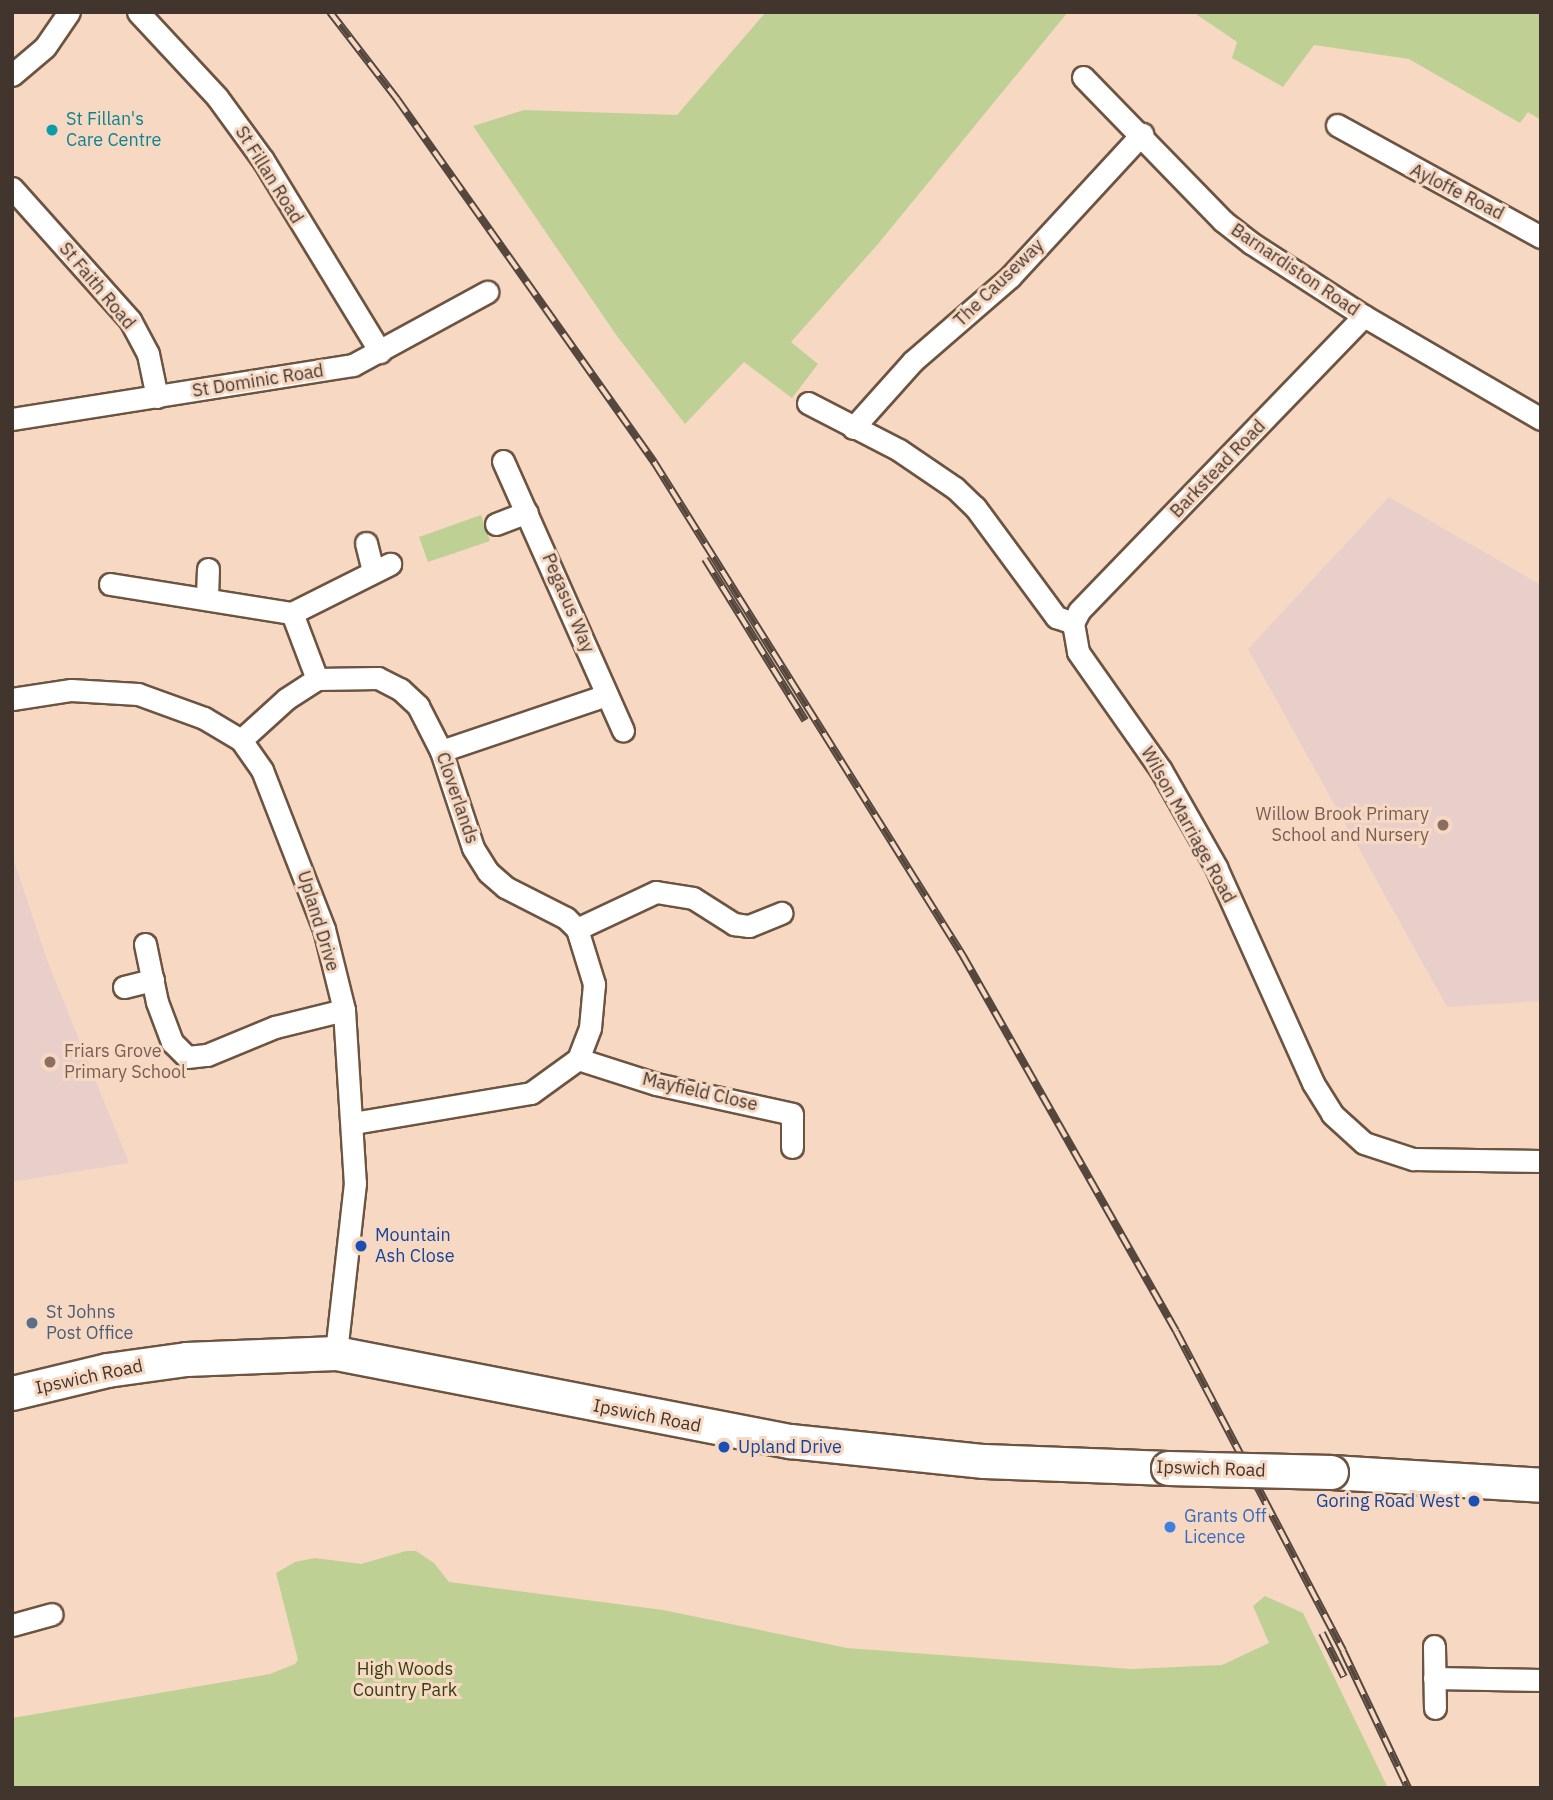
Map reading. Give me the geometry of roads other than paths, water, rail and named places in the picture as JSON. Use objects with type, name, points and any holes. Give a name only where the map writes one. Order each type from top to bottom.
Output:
[{"type":"main road","name":"Ipswich Road","points":[[12,1393],[107,1370],[186,1359],[337,1353],[790,1441],[984,1461],[1331,1472],[1541,1485]]},
{"type":"street","points":[[12,75],[45,47],[69,12]]},
{"type":"street","name":"St Fillan Road","points":[[138,12],[217,97],[263,160],[380,352]]},
{"type":"street","name":"Barnardiston Road","points":[[1083,76],[1142,134],[1223,221],[1364,316],[1541,419]]},
{"type":"street","name":"Ayloffe Road","points":[[1337,125],[1541,237]]},
{"type":"street","name":"The Causeway","points":[[853,428],[913,361],[1010,277],[1142,134]]},
{"type":"street","name":"St Faith Road","points":[[12,188],[130,320],[148,354],[157,397]]},
{"type":"street","name":"St Dominic Road","points":[[12,419],[354,365],[487,292]]},
{"type":"street","name":"Barkstead Road","points":[[1073,623],[1079,611],[1364,316]]},
{"type":"street","points":[[808,403],[899,450],[955,488],[975,507],[1056,617],[1073,623]]},
{"type":"street","name":"Pegasus Way","points":[[503,461],[623,732]]},
{"type":"street","points":[[496,524],[527,512]]},
{"type":"street","points":[[110,584],[207,597],[292,613],[381,567],[366,543]]},
{"type":"street","points":[[207,597],[208,569]]},
{"type":"street","points":[[241,740],[286,699],[317,678],[292,613]]},
{"type":"street","name":"Wilson Marriage Road","points":[[1073,623],[1078,652],[1161,770],[1216,867],[1313,1083],[1332,1114],[1364,1143],[1413,1158],[1541,1161]]},
{"type":"street","name":"Cloverlands","points":[[317,678],[378,678],[400,689],[418,706],[441,751],[473,848],[488,872],[505,887],[566,918],[577,929]]},
{"type":"street","name":"Upland Drive","points":[[12,699],[71,690],[138,694],[204,718],[241,740],[261,770],[281,813],[324,929],[344,1010],[354,1123],[355,1183],[337,1353]]},
{"type":"street","points":[[441,751],[606,695]]},
{"type":"street","points":[[354,1123],[531,1093],[578,1059],[590,1028],[594,984],[577,929],[656,892],[693,898],[734,924],[749,926],[781,913]]},
{"type":"street","points":[[145,944],[172,1042],[187,1057],[207,1055],[275,1027],[344,1010]]},
{"type":"street","points":[[124,987],[153,980]]},
{"type":"street","name":"Mayfield Close","points":[[578,1059],[656,1084],[792,1114],[792,1147]]},
{"type":"street","points":[[12,1625],[52,1614]]},
{"type":"street","points":[[1434,1646],[1435,1708]]},
{"type":"street","points":[[1434,1678],[1541,1680]]},
{"type":"railway","points":[[330,12],[397,99],[654,462],[963,956],[1176,1331],[1343,1651],[1408,1788]]},
{"type":"railway","points":[[705,559],[805,720]]},
{"type":"railway","points":[[1322,1633],[1344,1677]]},
{"type":"place","name":"St Fillan's Care Centre","points":[[52,130]]},
{"type":"place","name":"Willow Brook Primary School and Nursery","points":[[1443,825]]},
{"type":"place","name":"Friars Grove Primary School","points":[[50,1062]]},
{"type":"place","name":"Mountain Ash Close","points":[[361,1246]]},
{"type":"place","name":"St Johns Post Office","points":[[32,1323]]},
{"type":"place","name":"Upland Drive","points":[[724,1447]]},
{"type":"place","name":"Goring Road West","points":[[1474,1501]]},
{"type":"place","name":"Grants Off Licence","points":[[1170,1527]]},
{"type":"park label","name":"High Woods Country Park","points":[[405,1680]]}]
